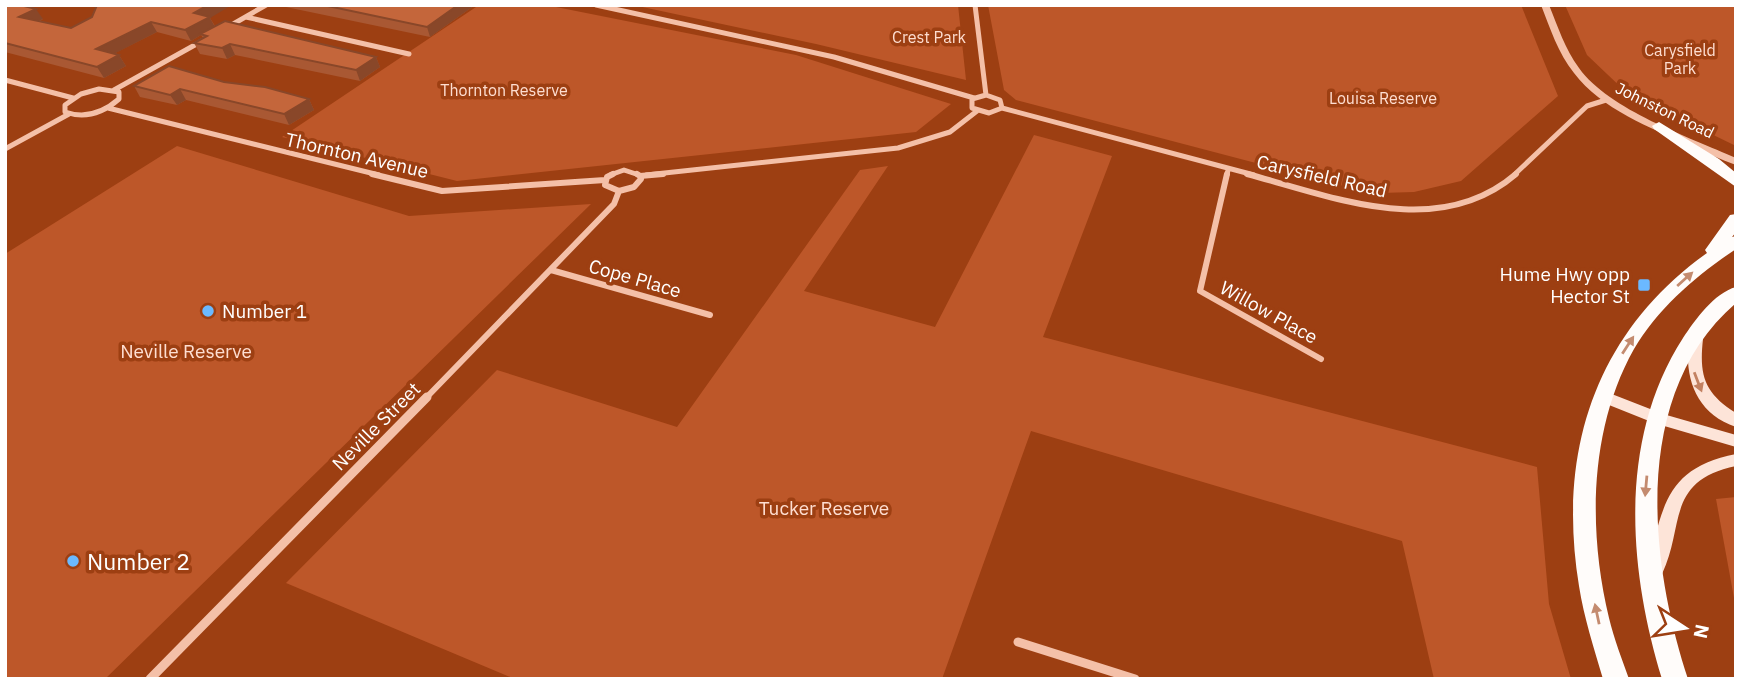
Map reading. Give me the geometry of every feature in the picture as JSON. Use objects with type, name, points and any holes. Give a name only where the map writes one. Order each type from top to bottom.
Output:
[{"type":"highway","points":[[1659,126],[1713,162],[1736,182]]},
{"type":"highway","points":[[1708,259],[1736,219]]},
{"type":"highway","points":[[1616,679],[1597,618],[1588,566],[1584,515],[1590,449],[1604,397],[1626,346],[1663,299],[1708,259],[1736,241]]},
{"type":"highway","points":[[1675,679],[1653,584],[1645,497],[1650,453],[1658,419],[1682,354],[1697,328],[1736,293]]},
{"type":"main road","points":[[1697,328],[1693,359],[1697,386],[1713,406],[1736,421]]},
{"type":"main road","points":[[1604,397],[1658,419],[1736,441]]},
{"type":"main road","points":[[1653,584],[1669,520],[1685,482],[1704,467],[1736,460]]},
{"type":"street","points":[[221,30],[267,5]]},
{"type":"street","points":[[596,5],[802,48],[899,73],[974,98],[986,95],[1000,100],[1002,108],[994,112],[977,111],[970,104],[974,98]]},
{"type":"street","points":[[975,5],[986,95]]},
{"type":"street","name":"Johnston Road","points":[[1545,5],[1556,33],[1579,74],[1606,100],[1736,162]]},
{"type":"street","points":[[245,17],[409,54]]},
{"type":"street","points":[[69,114],[64,109],[73,98],[90,91],[114,89],[209,37]]},
{"type":"street","points":[[5,80],[73,98]]},
{"type":"street","points":[[5,149],[69,114],[91,114],[108,108],[119,99],[119,92],[114,89]]},
{"type":"street","name":"Carysfield Road","points":[[1002,108],[1228,170],[1386,207],[1440,209],[1461,205],[1486,195],[1502,184],[1587,106],[1606,100]]},
{"type":"street","name":"Thornton Avenue","points":[[108,108],[442,191],[605,180],[611,174],[622,170],[633,171],[640,176],[898,148],[950,132],[977,111]]},
{"type":"street","name":"Willow Place","points":[[1228,170],[1200,291],[1321,359]]},
{"type":"street","name":"Thornton Avenue","points":[[619,191],[636,186],[640,176]]},
{"type":"street","points":[[605,180],[607,188],[619,191]]},
{"type":"street","name":"Neville Street","points":[[149,679],[551,271],[614,204],[619,191]]},
{"type":"street","name":"Cope Place","points":[[551,271],[710,315]]},
{"type":"street","points":[[1018,642],[1135,679]]},
{"type":"green space","name":"Thornton Reserve","points":[[479,5],[546,5],[796,55],[951,104],[916,132],[457,181],[282,137]]},
{"type":"green space","name":"Crest Park","points":[[633,5],[958,5],[966,80],[816,44]]},
{"type":"green space","name":"Louisa Reserve","points":[[988,5],[1521,5],[1558,96],[1461,181],[1414,192],[1380,193],[1347,187],[1016,100],[1004,90]]},
{"type":"green space","name":"Carysfield Park","points":[[1565,5],[1736,5],[1736,146],[1627,93],[1587,55]]},
{"type":"green space","name":"Tucker Reserve","points":[[1034,135],[1112,156],[1043,337],[1537,467],[1549,604],[1571,679],[1434,679],[1402,541],[1031,431],[942,679],[515,679],[286,583],[497,370],[677,427],[860,170],[888,166],[804,291],[935,327]]},
{"type":"green space","name":"Neville Reserve","points":[[177,146],[409,216],[591,204],[105,679],[5,679],[5,254]]},
{"type":"green space","points":[[1736,497],[1736,609],[1716,499]]},
{"type":"building","points":[[5,5],[36,9],[19,17],[71,28],[92,17],[97,5],[208,5],[194,13],[210,17],[185,30],[151,22],[96,49],[119,55],[97,67],[5,43]]},
{"type":"building","points":[[323,5],[458,5],[427,27]]},
{"type":"building","points":[[225,21],[376,57],[356,70],[230,44],[222,48],[194,43],[207,36],[200,34]]},
{"type":"building","points":[[169,66],[224,82],[265,87],[309,99],[284,114],[180,89],[170,95],[134,86]]},
{"type":"place","name":"Hume Hwy opp Hector St","points":[[1644,285]]},
{"type":"place","name":"Number 1","points":[[208,311]]},
{"type":"place","name":"Number 2","points":[[73,561]]}]
